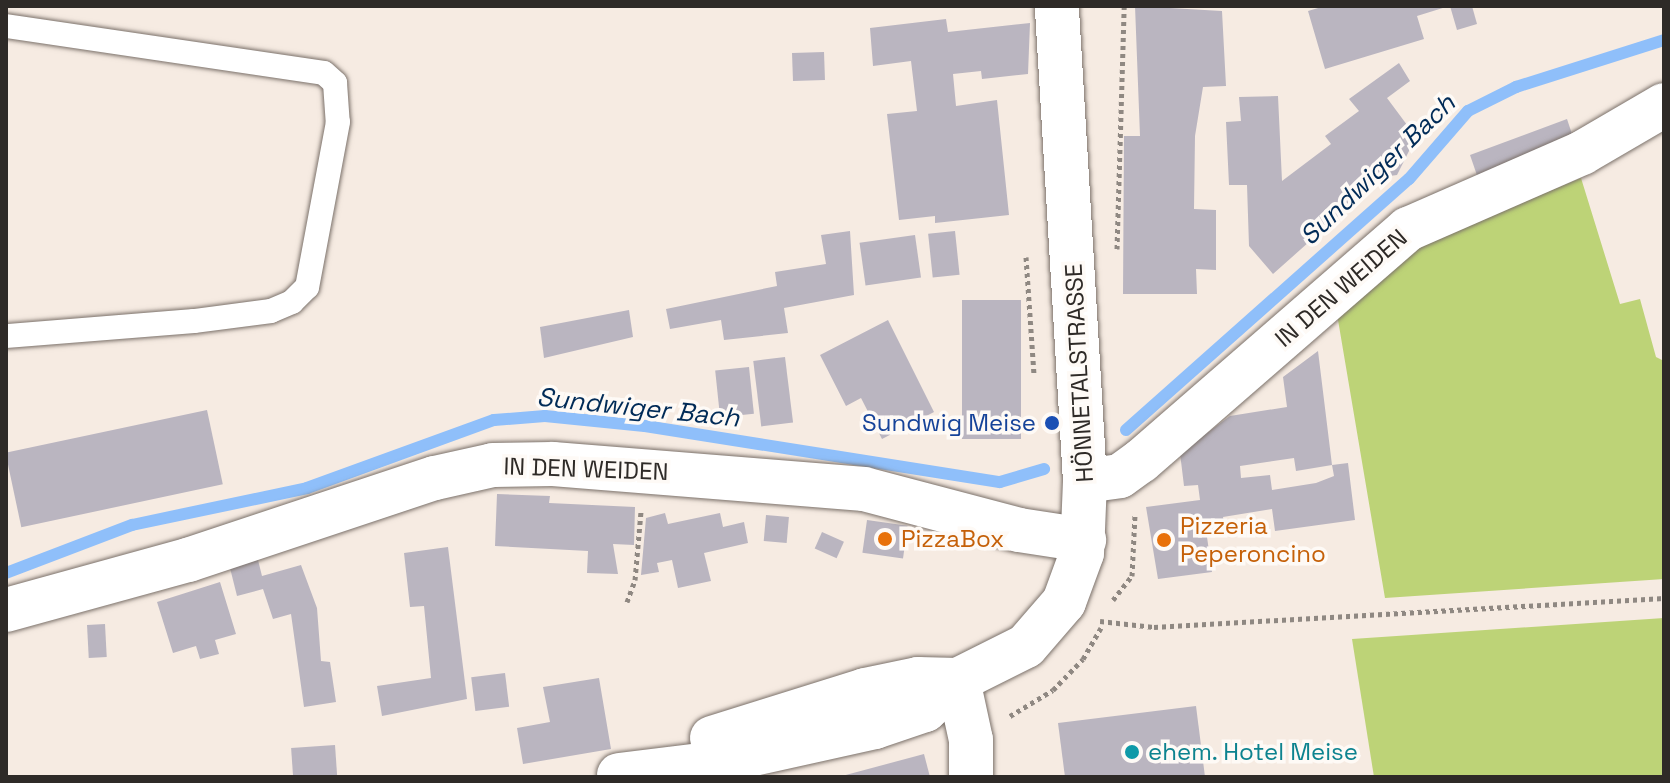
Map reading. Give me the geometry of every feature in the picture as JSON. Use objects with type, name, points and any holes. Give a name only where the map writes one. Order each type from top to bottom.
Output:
[{"type":"street","name":"HÖNNETALSTRASSE","points":[[618,776],[708,764],[875,727],[925,710],[958,680],[1026,646],[1064,602],[1084,540],[1085,481],[1057,6]]},
{"type":"street","name":"IN DEN WEIDEN","points":[[1085,481],[1120,476],[1141,461],[1408,229],[1582,153],[1664,105]]},
{"type":"street","name":"IN DEN WEIDEN","points":[[6,610],[188,560],[435,478],[493,465],[643,470],[864,489],[1019,530],[1084,540]]},
{"type":"street","points":[[958,680],[971,740],[971,777]]},
{"type":"lane","points":[[6,26],[324,73],[335,83],[338,122],[307,287],[292,302],[271,311],[194,321],[6,336]]},
{"type":"path","points":[[1117,259],[1124,6]]},
{"type":"path","points":[[627,602],[641,529],[643,470]]},
{"type":"path","points":[[1064,602],[1104,622],[1154,627],[1664,598]]},
{"type":"green space","points":[[1581,178],[1620,304],[1640,299],[1656,357],[1664,361],[1664,579],[1385,598],[1337,314],[1418,245]]},
{"type":"green space","points":[[1664,618],[1664,777],[1374,777],[1352,639]]},
{"type":"building","points":[[1135,6],[1222,11],[1226,86],[1203,87],[1195,136],[1194,209],[1216,210],[1216,270],[1196,269],[1197,294],[1123,294],[1124,136],[1140,136]]},
{"type":"building","points":[[1325,6],[1446,7],[1417,16],[1424,39],[1325,69],[1308,11]]},
{"type":"building","points":[[1450,6],[1472,6],[1477,24],[1457,30]]},
{"type":"building","points":[[946,19],[948,32],[1030,23],[1028,74],[982,79],[981,71],[953,74],[956,106],[997,100],[1009,215],[935,223],[935,216],[899,220],[887,114],[917,111],[911,61],[873,66],[870,28]]},
{"type":"building","points":[[824,52],[825,80],[793,81],[792,53]]},
{"type":"building","points":[[1399,63],[1410,81],[1387,98],[1416,137],[1397,175],[1382,177],[1273,274],[1249,246],[1247,185],[1229,185],[1226,122],[1241,121],[1239,97],[1278,96],[1282,181],[1331,144],[1325,136],[1359,111],[1349,99]]},
{"type":"building","points":[[1567,119],[1575,143],[1480,184],[1470,155]]},
{"type":"building","points":[[850,231],[854,295],[784,308],[788,333],[724,340],[721,320],[670,329],[666,309],[777,286],[775,272],[826,264],[821,235]]},
{"type":"building","points":[[955,231],[960,275],[933,278],[928,234]]},
{"type":"building","points":[[915,235],[921,278],[866,285],[860,243]]},
{"type":"building","points":[[962,300],[1021,300],[1021,439],[962,439]]},
{"type":"building","points":[[629,310],[633,337],[544,358],[540,327]]},
{"type":"building","points":[[888,320],[934,412],[882,439],[861,398],[846,406],[820,355]]},
{"type":"building","points":[[1318,351],[1332,465],[1348,463],[1355,520],[1275,531],[1272,509],[1223,517],[1226,535],[1207,537],[1212,572],[1158,579],[1146,507],[1200,500],[1198,485],[1184,486],[1180,453],[1230,416],[1287,407],[1283,377]],"holes":[[[1294,458],[1296,471],[1332,465],[1334,476],[1316,483],[1272,490],[1270,475],[1241,478],[1240,466]]]},
{"type":"building","points":[[785,357],[793,423],[761,426],[753,361]]},
{"type":"building","points":[[749,367],[754,414],[720,417],[715,371]]},
{"type":"building","points":[[207,410],[223,484],[21,527],[6,453]]},
{"type":"building","points":[[497,494],[550,496],[549,503],[635,507],[634,545],[613,544],[618,574],[587,573],[588,551],[495,546]]},
{"type":"building","points":[[665,513],[668,524],[720,513],[723,527],[744,522],[748,543],[704,553],[711,581],[678,588],[672,560],[657,563],[659,572],[641,575],[646,518]]},
{"type":"building","points":[[766,515],[789,517],[787,543],[764,541]]},
{"type":"building","name":"PizzaBox","points":[[867,520],[908,526],[903,558],[862,553]]},
{"type":"building","points":[[822,532],[844,542],[837,558],[815,548]]},
{"type":"building","points":[[448,547],[467,699],[382,716],[377,686],[431,678],[424,606],[410,607],[404,553]]},
{"type":"building","points":[[256,552],[262,576],[301,565],[317,608],[321,661],[330,662],[336,702],[304,707],[291,614],[273,619],[263,589],[237,596],[228,560]]},
{"type":"building","points":[[220,582],[236,634],[215,640],[219,654],[200,659],[196,646],[173,653],[157,602]]},
{"type":"building","points":[[105,624],[107,657],[89,658],[87,625]]},
{"type":"building","points":[[505,673],[509,707],[475,711],[471,677]]},
{"type":"building","points":[[599,678],[611,749],[523,764],[517,728],[550,722],[543,687]]},
{"type":"building","name":"ehem. Hotel Meise","points":[[1196,706],[1205,777],[1065,777],[1058,723]]},
{"type":"building","points":[[335,745],[337,777],[293,777],[291,748]]},
{"type":"building","points":[[924,754],[930,777],[842,777],[842,776]]},
{"type":"waterway","name":"Sundwiger Bach","points":[[1126,430],[1409,179],[1468,111],[1516,87],[1664,40]]},
{"type":"waterway","name":"Sundwiger Bach","points":[[6,573],[132,525],[307,488],[494,420],[545,416],[645,426],[1000,482],[1044,469]]},
{"type":"place","name":"Sundwig Meise","points":[[1052,423]]},
{"type":"place","name":"PizzaBox","points":[[885,539]]},
{"type":"place","name":"Pizzeria Peperoncino","points":[[1164,540]]},
{"type":"place","name":"ehem. Hotel Meise","points":[[1132,752]]}]
